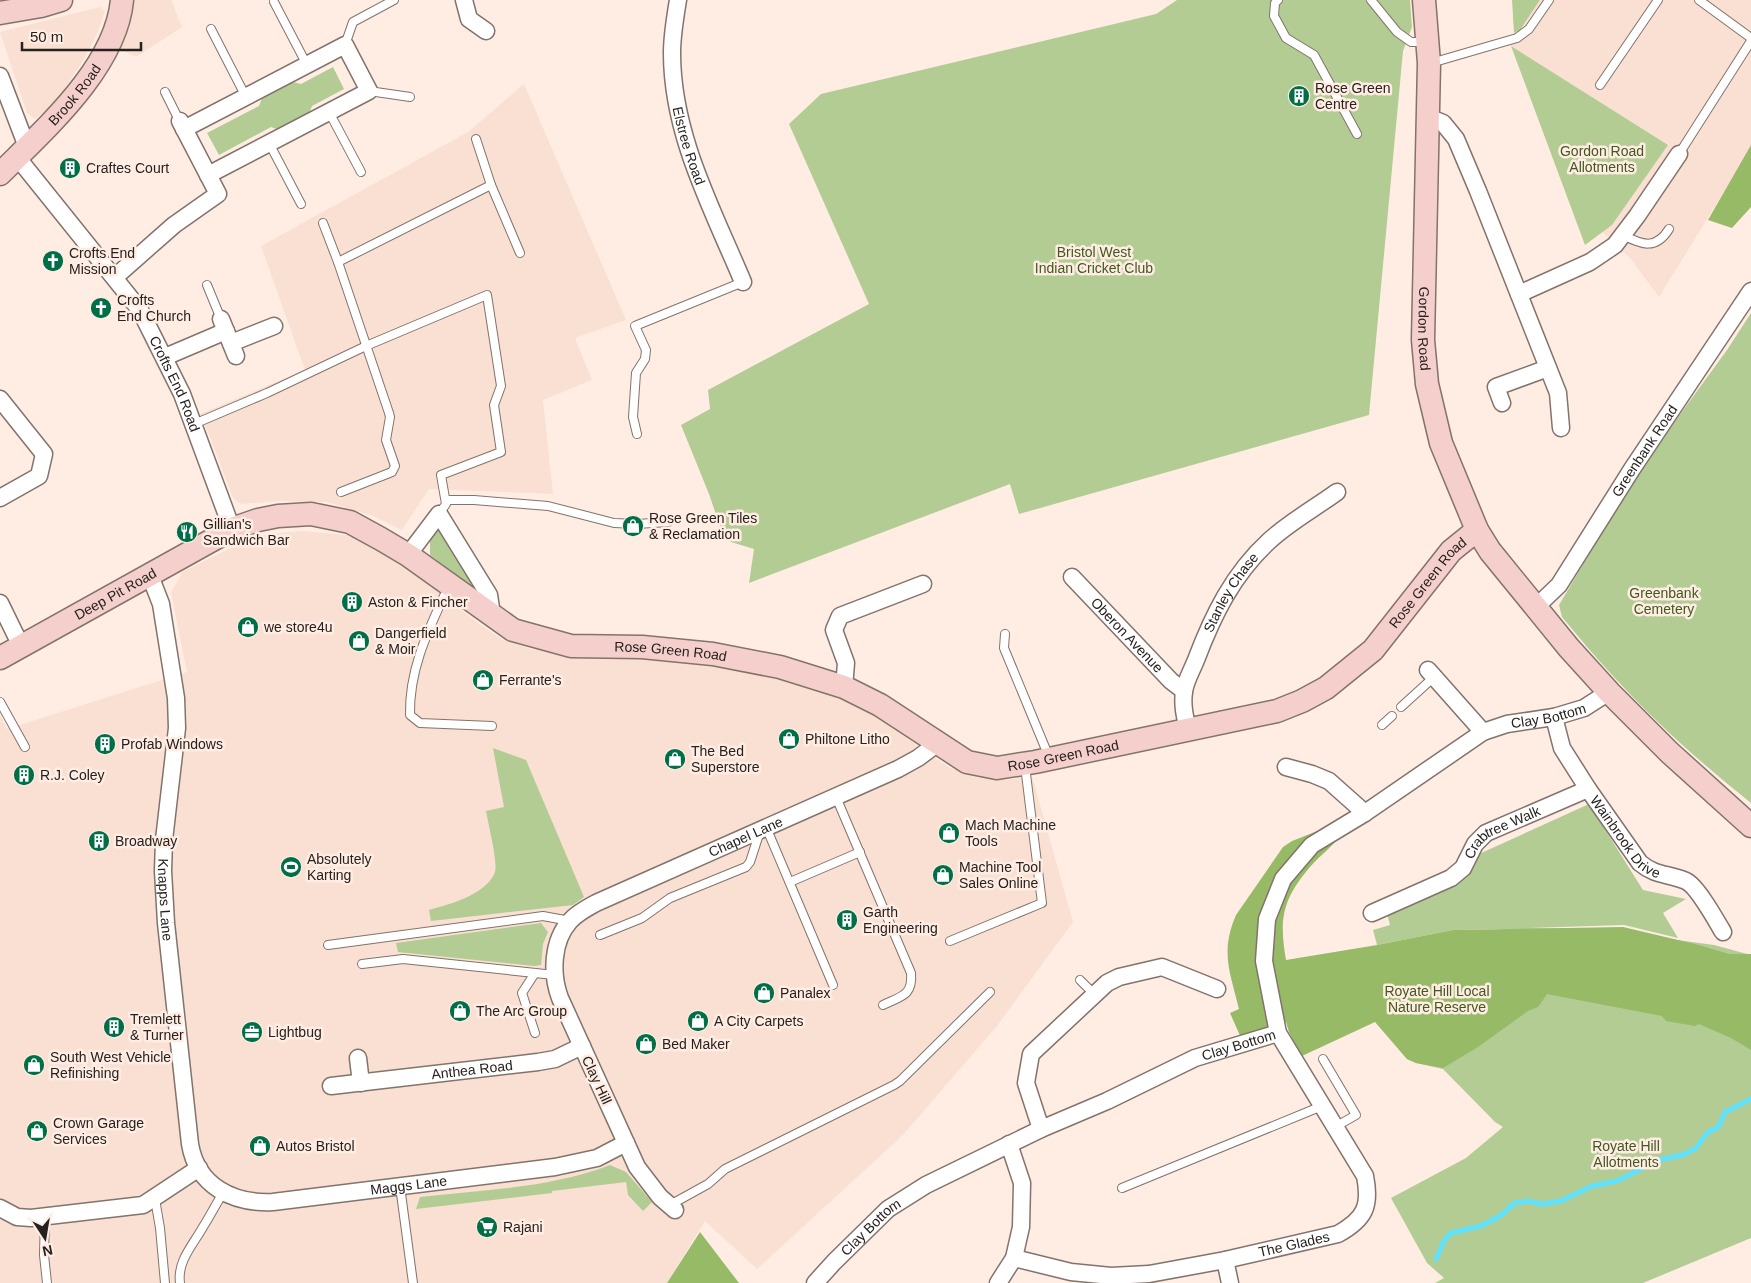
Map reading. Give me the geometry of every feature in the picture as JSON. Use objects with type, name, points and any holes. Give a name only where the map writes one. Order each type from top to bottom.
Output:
[{"type":"street","points":[[0,13],[41,6],[61,0]]},
{"type":"street","name":"Brook Road","points":[[0,174],[77,94],[100,62],[116,28],[122,0]]},
{"type":"street","points":[[464,0],[469,19],[486,31]]},
{"type":"street","name":"Elstree Road","points":[[678,0],[672,52],[679,116],[692,162],[743,282]]},
{"type":"street","name":"Gordon Road","points":[[1424,0],[1428,53],[1428,117],[1423,340],[1427,384],[1441,443],[1478,530]]},
{"type":"street","points":[[115,277],[174,225],[218,194],[208,175],[182,125],[246,97],[345,45],[369,91],[208,175]]},
{"type":"street","name":"Crofts End Road","points":[[0,76],[22,152],[140,310],[164,357],[194,424],[232,529]]},
{"type":"street","points":[[1428,117],[1444,123],[1456,138],[1558,393],[1561,428]]},
{"type":"street","points":[[1519,294],[1590,262],[1615,246],[1678,154]]},
{"type":"street","name":"Greenbank Road","points":[[1536,607],[1559,585],[1632,469],[1751,291]]},
{"type":"street","points":[[164,357],[274,326]]},
{"type":"street","points":[[1502,403],[1496,387],[1548,368]]},
{"type":"street","points":[[0,399],[44,454],[39,476],[0,498]]},
{"type":"street","name":"Stanley Chase","points":[[1188,730],[1184,710],[1184,691],[1202,643],[1218,607],[1230,586],[1245,565],[1270,540],[1337,492]]},
{"type":"street","points":[[408,555],[442,507],[488,595],[492,615]]},
{"type":"street","name":"Rose Green Road","points":[[232,529],[264,519],[311,514],[350,522],[408,555],[513,630],[571,646],[642,647],[713,654],[780,667],[844,687],[880,705],[967,762],[997,768],[1050,759],[1277,711],[1302,701],[1326,688],[1373,650],[1451,551],[1478,530],[1490,551],[1569,648],[1609,692],[1670,753],[1751,826]]},
{"type":"street","name":"Deep Pit Road","points":[[0,658],[232,529]]},
{"type":"street","name":"Knapps Lane","points":[[149,574],[161,604],[176,698],[177,728],[164,840],[164,900],[190,1144],[198,1168]]},
{"type":"street","name":"Oberon Avenue","points":[[1072,577],[1171,681],[1184,691]]},
{"type":"street","points":[[844,687],[846,663],[834,630],[840,616],[923,584]]},
{"type":"street","points":[[0,603],[21,646]]},
{"type":"street","points":[[1431,673],[1483,732]]},
{"type":"street","name":"Clay Bottom","points":[[815,1283],[888,1209],[926,1185],[1041,1129],[1107,1101],[1195,1058],[1278,1033],[1264,961],[1267,920],[1283,879],[1312,845],[1364,813],[1483,732],[1507,724],[1554,717],[1584,708],[1609,692]]},
{"type":"street","name":"Wainbrook Drive","points":[[1554,717],[1562,748],[1640,863],[1650,871],[1688,882],[1695,888],[1723,932]]},
{"type":"street","name":"Chapel Lane","points":[[560,937],[570,921],[585,909],[602,900],[903,767],[938,744]]},
{"type":"street","points":[[1286,768],[1312,774],[1329,781],[1364,813]]},
{"type":"street","name":"Crabtree Walk","points":[[1372,913],[1451,878],[1464,868],[1475,844],[1486,832],[1588,789]]},
{"type":"street","name":"Clay Hill","points":[[560,937],[555,958],[554,975],[557,990],[643,1176],[673,1208]]},
{"type":"street","points":[[1041,1129],[1026,1083],[1031,1054],[1107,983],[1138,971],[1162,967],[1217,989]]},
{"type":"street","name":"The Glades","points":[[1014,1258],[1071,1272],[1111,1276],[1148,1274],[1224,1260],[1338,1234],[1354,1226],[1362,1215],[1366,1204],[1368,1191],[1365,1176],[1278,1033]]},
{"type":"street","name":"Anthea Road","points":[[331,1086],[538,1062],[555,1059],[582,1046]]},
{"type":"street","points":[[358,1058],[360,1083]]},
{"type":"street","name":"Maggs Lane","points":[[198,1168],[223,1193],[245,1201],[262,1202],[568,1165],[597,1158],[626,1142]]},
{"type":"street","points":[[998,1283],[1014,1258],[1021,1226],[1022,1183],[1010,1144]]},
{"type":"street","points":[[0,1208],[17,1217],[45,1216],[143,1205],[198,1168]]},
{"type":"street","points":[[1224,1260],[1230,1283]]},
{"type":"lane","points":[[1278,0],[1274,16],[1286,38],[1314,55],[1357,134]]},
{"type":"lane","points":[[1371,0],[1398,32],[1428,53],[1517,38],[1529,29],[1549,0]]},
{"type":"lane","points":[[1600,85],[1658,0]]},
{"type":"lane","points":[[1678,154],[1751,39],[1698,0]]},
{"type":"lane","points":[[345,45],[354,22],[391,1]]},
{"type":"lane","points":[[274,2],[307,65]]},
{"type":"lane","points":[[211,29],[246,97]]},
{"type":"lane","points":[[369,91],[410,97]]},
{"type":"lane","points":[[165,92],[182,125]]},
{"type":"lane","points":[[329,112],[361,172]]},
{"type":"lane","points":[[476,139],[492,185],[520,253]]},
{"type":"lane","points":[[269,143],[301,204]]},
{"type":"lane","points":[[338,262],[492,185]]},
{"type":"lane","points":[[323,223],[390,416],[386,440],[395,469],[392,472],[341,492]]},
{"type":"lane","points":[[1623,235],[1636,242],[1651,244],[1664,238],[1669,229]]},
{"type":"lane","points":[[637,434],[633,417],[636,373],[645,360],[646,350],[635,326],[743,282]]},
{"type":"lane","points":[[207,285],[229,338]]},
{"type":"lane","points":[[194,424],[267,393],[366,346],[487,295],[501,386],[494,405],[501,452],[441,475],[442,507],[474,500],[548,506],[614,523],[668,522]]},
{"type":"lane","points":[[451,586],[444,596],[418,657],[410,698],[410,715],[420,723],[492,726]]},
{"type":"lane","points":[[1005,634],[1004,648],[1050,759]]},
{"type":"lane","points":[[1401,708],[1431,673]]},
{"type":"lane","points":[[0,702],[24,747]]},
{"type":"lane","points":[[1382,725],[1392,716]]},
{"type":"lane","points":[[950,941],[1042,903],[1025,764]]},
{"type":"lane","points":[[836,797],[912,973],[912,986],[909,991],[884,1005]]},
{"type":"lane","points":[[764,828],[790,882],[833,985]]},
{"type":"lane","points":[[600,935],[642,918],[670,898],[746,867],[750,862],[764,828]]},
{"type":"lane","points":[[790,882],[860,852]]},
{"type":"lane","points":[[328,945],[543,916],[570,921]]},
{"type":"lane","points":[[362,964],[403,959],[554,975]]},
{"type":"lane","points":[[535,973],[522,993],[535,1034]]},
{"type":"lane","points":[[1080,980],[1095,995]]},
{"type":"lane","points":[[673,1208],[708,1184],[725,1169],[894,1085],[990,992]]},
{"type":"lane","points":[[1323,1059],[1358,1119],[1335,1127]]},
{"type":"lane","points":[[1122,1188],[1322,1106]]},
{"type":"lane","points":[[400,1186],[412,1283]]},
{"type":"lane","points":[[180,1283],[179,1273],[187,1251],[223,1193]]},
{"type":"lane","points":[[155,1198],[165,1283]]},
{"type":"lane","points":[[45,1216],[44,1255],[47,1283]]},
{"type":"shaded area","points":[[135,0],[171,0],[182,27],[136,57],[116,47]]},
{"type":"shaded area","points":[[1540,0],[1751,0],[1751,148],[1659,297],[1630,258],[1602,232],[1612,225],[1668,145],[1511,46],[1514,33],[1520,30]]},
{"type":"shaded area","points":[[100,7],[105,11],[96,36],[82,62],[61,94],[47,110],[35,119],[27,113],[0,32]]},
{"type":"shaded area","points":[[524,84],[626,320],[575,338],[592,380],[543,400],[553,494],[429,489],[402,530],[373,516],[327,502],[277,501],[241,504],[233,498],[200,414],[305,370],[261,246],[468,132]]},
{"type":"shaded area","points":[[302,531],[347,535],[387,553],[503,640],[531,649],[564,655],[699,661],[821,690],[862,707],[950,768],[976,777],[1006,780],[1032,776],[1073,922],[997,1026],[903,1135],[757,1269],[705,1221],[667,1283],[0,1283],[0,715],[7,729],[187,672],[171,593],[182,572],[251,538]]},
{"type":"green space","name":"Bristol West Indian Cricket Club","points":[[1177,0],[1410,0],[1412,27],[1403,51],[1369,415],[1019,514],[1010,484],[749,583],[754,549],[724,538],[709,494],[681,425],[710,409],[708,390],[869,304],[789,124],[821,94],[1156,14]]},
{"type":"green space","points":[[1512,0],[1540,0],[1520,30],[1514,33]]},
{"type":"green space","name":"Gordon Road Allotments","points":[[1511,46],[1668,145],[1612,225],[1585,245]]},
{"type":"green space","points":[[333,67],[344,89],[312,106],[309,114],[279,130],[271,127],[219,155],[207,133],[259,106],[262,98],[293,82],[301,84]]},
{"type":"green space","points":[[1751,145],[1751,207],[1732,228],[1708,220]]},
{"type":"green space","name":"Greenbank Cemetery","points":[[1751,313],[1751,803],[1679,742],[1645,710],[1600,662],[1562,617],[1559,605],[1638,472],[1727,350]]},
{"type":"green space","points":[[443,531],[476,586],[476,590],[430,555],[430,534]]},
{"type":"green space","points":[[493,748],[526,760],[584,897],[573,905],[431,921],[429,910],[476,893],[484,887],[495,872],[494,851],[486,811],[504,807]]},
{"type":"green space","name":"Royate Hill Allotments","points":[[1589,804],[1643,890],[1686,899],[1663,913],[1678,938],[1624,925],[1528,928],[1609,929],[1714,945],[1751,955],[1751,1238],[1643,1283],[1435,1283],[1444,1278],[1427,1263],[1391,1198],[1466,1158],[1503,1127],[1495,1122],[1443,1069],[1407,1059],[1374,1020],[1298,1046],[1294,1043],[1290,1033],[1503,929],[1453,930],[1377,945],[1373,930],[1390,925],[1386,910],[1479,854]]},
{"type":"green space","name":"Royate Hill Local Nature Reserve","points":[[1325,828],[1342,833],[1310,867],[1288,900],[1283,921],[1286,960],[1453,930],[1623,927],[1729,954],[1751,954],[1751,1050],[1731,1038],[1699,1024],[1695,1026],[1666,1021],[1662,1016],[1547,994],[1538,1007],[1528,1011],[1478,1047],[1443,1068],[1416,1063],[1407,1059],[1375,1022],[1302,1056],[1289,1032],[1286,1022],[1241,1038],[1230,1013],[1239,1009],[1228,962],[1228,940],[1236,915],[1283,847],[1292,841]]},
{"type":"green space","points":[[541,923],[548,932],[543,944],[541,965],[534,966],[398,952],[396,943]]},
{"type":"green space","points":[[610,1165],[626,1172],[652,1202],[643,1211],[628,1195],[626,1182],[416,1209],[420,1197],[516,1187],[564,1179]]},
{"type":"green space","points":[[700,1232],[739,1283],[667,1283]]},
{"type":"waterway","points":[[1436,1259],[1445,1239],[1451,1233],[1481,1226],[1500,1216],[1515,1203],[1527,1201],[1542,1204],[1561,1201],[1592,1186],[1617,1181],[1659,1160],[1682,1155],[1695,1149],[1707,1133],[1719,1126],[1725,1112],[1751,1099]]},
{"type":"place","name":"Rose Green Centre","points":[[1299,96]]},
{"type":"place","name":"Craftes Court","points":[[70,168]]},
{"type":"place","name":"Crofts End Mission","points":[[53,261]]},
{"type":"place","name":"Crofts End Church","points":[[101,308]]},
{"type":"place","name":"Rose Green Tiles & Reclamation","points":[[633,526]]},
{"type":"place","name":"Gillian's Sandwich Bar","points":[[187,532]]},
{"type":"place","name":"Aston & Fincher","points":[[352,602]]},
{"type":"place","name":"we store4u","points":[[248,627]]},
{"type":"place","name":"Dangerfield & Moir","points":[[359,641]]},
{"type":"place","name":"Ferrante's","points":[[483,680]]},
{"type":"place","name":"Philtone Litho","points":[[789,739]]},
{"type":"place","name":"Profab Windows","points":[[105,744]]},
{"type":"place","name":"The Bed Superstore","points":[[675,759]]},
{"type":"place","name":"R.J. Coley","points":[[24,775]]},
{"type":"place","name":"Mach Machine Tools","points":[[949,833]]},
{"type":"place","name":"Broadway","points":[[99,841]]},
{"type":"place","name":"Absolutely Karting","points":[[291,867]]},
{"type":"place","name":"Machine Tool Sales Online","points":[[943,875]]},
{"type":"place","name":"Garth Engineering","points":[[847,920]]},
{"type":"place","name":"Panalex","points":[[764,993]]},
{"type":"place","name":"The Arc Group","points":[[460,1011]]},
{"type":"place","name":"A City Carpets","points":[[698,1021]]},
{"type":"place","name":"Tremlett & Turner","points":[[114,1027]]},
{"type":"place","name":"Lightbug","points":[[252,1032]]},
{"type":"place","name":"Bed Maker","points":[[646,1044]]},
{"type":"place","name":"South West Vehicle Refinishing","points":[[34,1065]]},
{"type":"place","name":"Crown Garage Services","points":[[37,1131]]},
{"type":"place","name":"Autos Bristol","points":[[260,1146]]},
{"type":"place","name":"Rajani","points":[[487,1227]]}]
